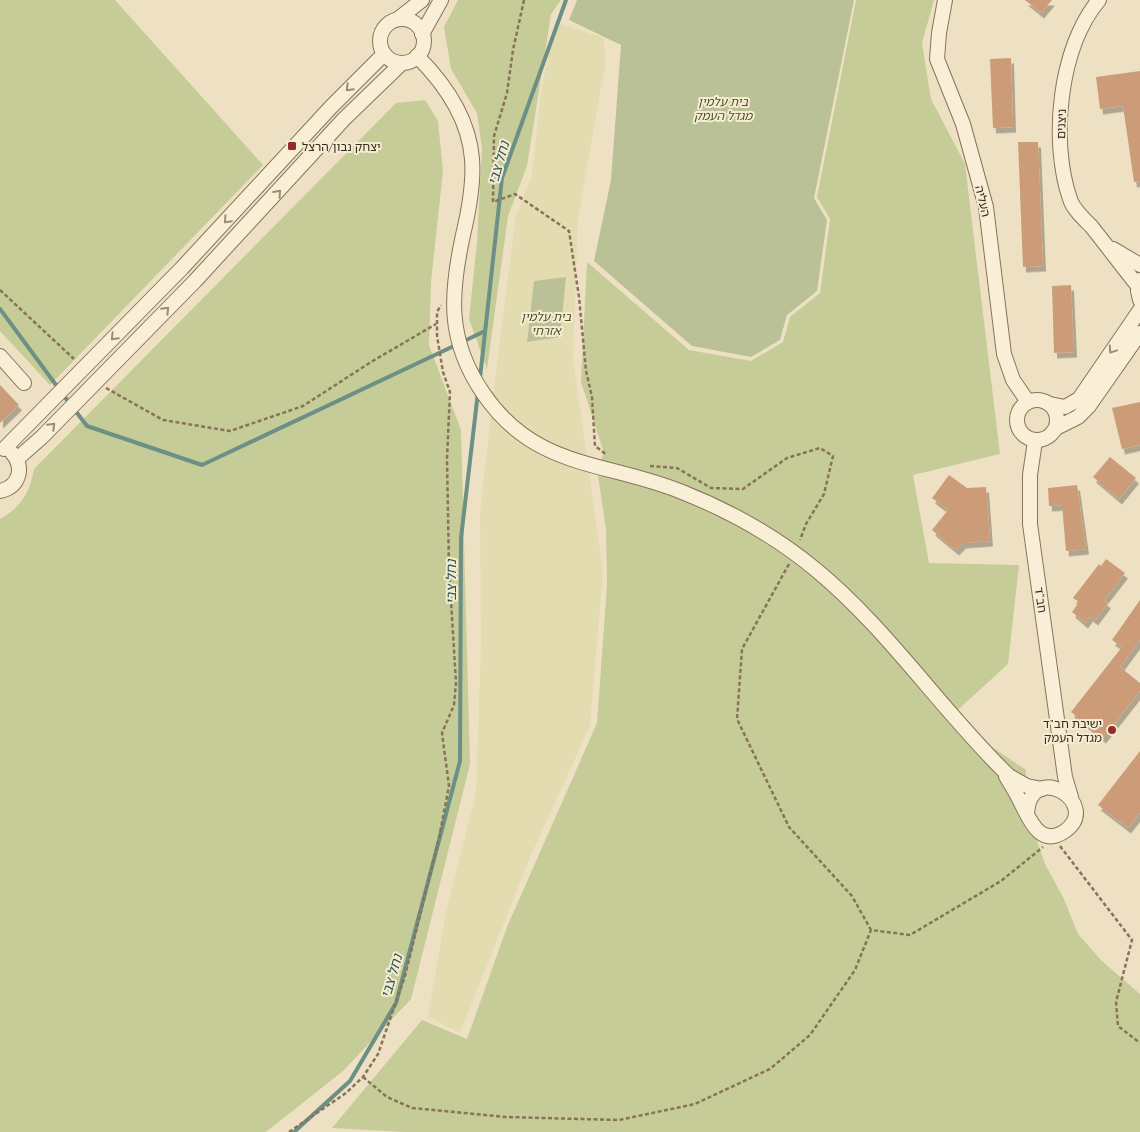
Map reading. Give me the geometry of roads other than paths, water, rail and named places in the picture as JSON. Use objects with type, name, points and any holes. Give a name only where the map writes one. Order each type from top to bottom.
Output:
[{"type":"street","points":[[402,63],[392,60],[384,54],[380,44],[380,34],[386,25],[398,19],[422,0]]},
{"type":"street","points":[[17,460],[233,241],[344,120],[402,63],[417,56],[423,47],[422,34],[441,0]]},
{"type":"street","name":"העליה","points":[[945,0],[938,33],[937,59],[962,124],[986,207],[1004,354],[1013,380],[1028,402]]},
{"type":"street","name":"ניצנים","points":[[1100,0],[1091,10],[1071,50],[1062,92],[1060,147],[1070,201],[1106,244],[1139,289]]},
{"type":"street","points":[[398,19],[411,21],[422,34]]},
{"type":"street","points":[[0,491],[10,487],[17,479],[19,469],[17,460],[2,448],[220,228],[331,107],[384,54]]},
{"type":"street","points":[[417,56],[438,78],[460,115],[470,148],[471,193],[453,288],[454,323],[467,365],[484,394],[515,428],[545,449],[563,458],[635,476],[703,501],[753,526],[795,554],[835,587],[876,629],[1000,768],[1018,782],[1044,789],[1058,788],[1071,797],[1074,804],[1073,820],[1063,832],[1048,835],[1040,833],[1034,828],[1000,768]]},
{"type":"street","name":"ניצנים","points":[[1106,244],[1140,265]]},
{"type":"street","points":[[1140,310],[1079,399],[1065,407],[1039,400],[1028,402],[1018,413],[1018,428],[1028,439],[1035,441],[1046,439],[1056,428],[1078,417],[1089,406],[1140,333]]},
{"type":"street","points":[[0,356],[24,382]]},
{"type":"street","points":[[1050,404],[1056,413],[1056,428]]},
{"type":"street","name":"חב\"ד","points":[[1035,441],[1030,475],[1030,524],[1062,759],[1071,797]]},
{"type":"street","points":[[1027,814],[1030,799],[1054,779],[1062,759]]},
{"type":"waterway","name":"נחל צבי","points":[[480,378],[502,178],[566,0]]},
{"type":"waterway","points":[[0,309],[70,404]]},
{"type":"waterway","points":[[462,342],[485,331]]},
{"type":"waterway","points":[[74,409],[87,426],[202,465],[456,345]]},
{"type":"waterway","name":"נחל צבי","points":[[294,1132],[350,1081],[396,1003],[460,761],[461,538],[478,392]]},
{"type":"place","name":"יצחק נבון/הרצל","points":[[292,146]]},
{"type":"place","name":"ישיבת חב\"ד מגדל העמק","points":[[1112,730]]},
{"type":"park label","name":"בית עלמין מגדל העמק","points":[[723,108]]},
{"type":"park label","name":"בית עלמין אזרחי","points":[[546,323]]}]
